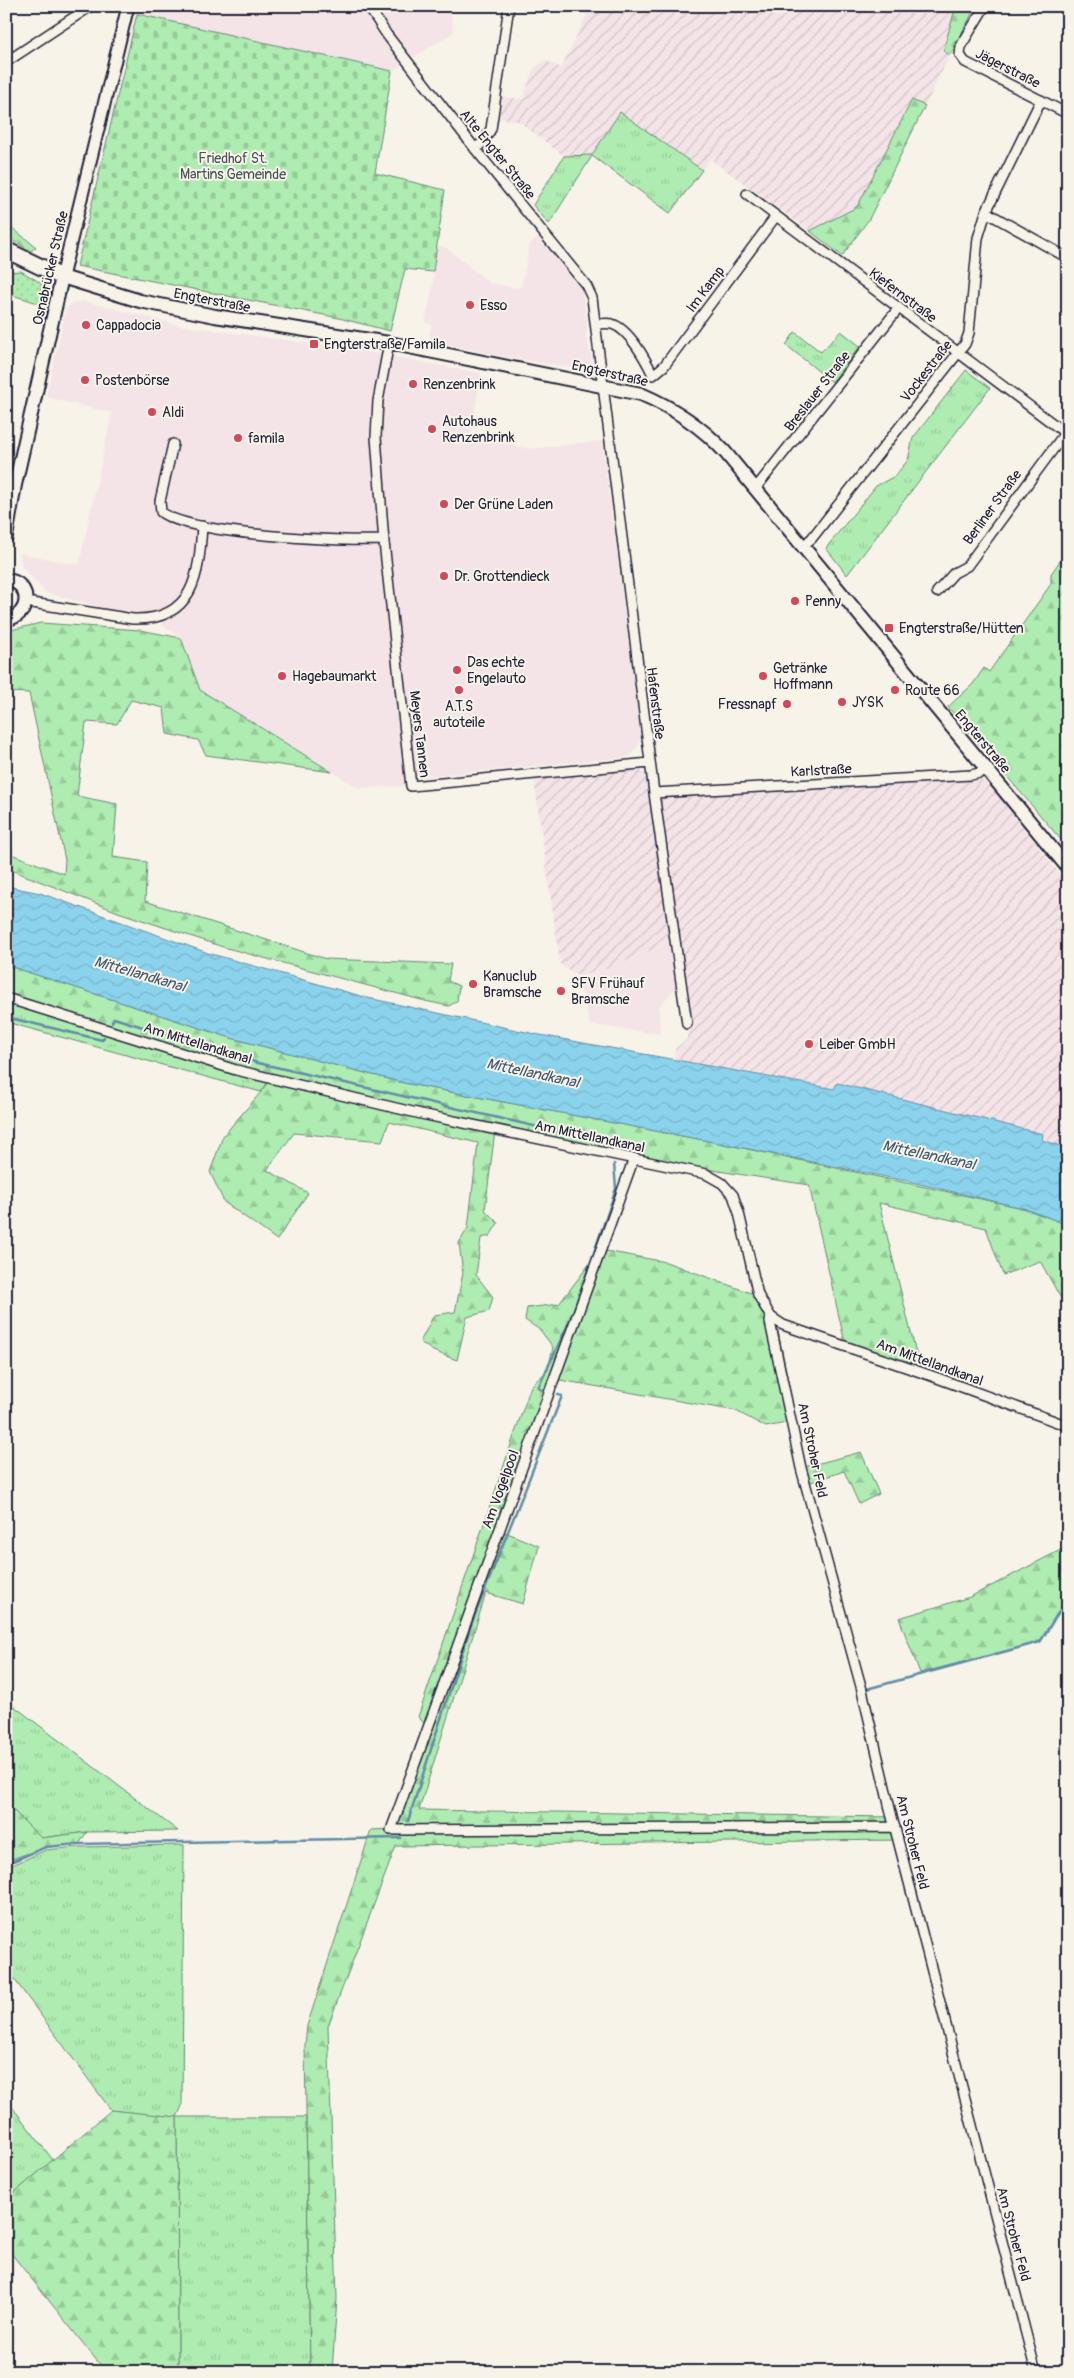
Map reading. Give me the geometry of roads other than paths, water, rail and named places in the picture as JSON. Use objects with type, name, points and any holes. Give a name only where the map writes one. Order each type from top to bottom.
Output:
[{"type":"highway","points":[[6,250],[62,277]]},
{"type":"main road","name":"Osnabrücker Straße","points":[[6,537],[15,485],[62,277],[128,6]]},
{"type":"main road","name":"Engterstraße","points":[[62,277],[150,303],[224,318],[389,343],[602,385],[641,394],[666,405],[686,417],[714,441],[1068,868]]},
{"type":"main road","points":[[6,580],[17,582],[22,587],[26,602],[23,611],[18,616],[6,619]]},
{"type":"street","points":[[6,62],[91,6]]},
{"type":"street","name":"Alte Engter Straße","points":[[368,6],[387,35],[475,149],[586,285],[592,298],[602,385]]},
{"type":"street","points":[[475,149],[483,142],[492,129],[509,6]]},
{"type":"street","name":"Jägerstraße","points":[[985,6],[961,46],[960,55],[965,62],[1068,114]]},
{"type":"street","name":"Vockestraße","points":[[802,547],[812,538],[958,353],[969,333],[978,238],[986,212],[1041,100]]},
{"type":"street","name":"Kiefernstraße","points":[[747,194],[1066,434]]},
{"type":"street","points":[[986,212],[1068,258]]},
{"type":"street","name":"Im Kamp","points":[[596,324],[611,324],[622,329],[646,358],[653,376],[664,366],[776,216]]},
{"type":"street","name":"Breslauer Straße","points":[[755,489],[898,309]]},
{"type":"street","name":"Meyers Tannen","points":[[389,343],[378,401],[376,437],[384,540],[411,786],[650,763]]},
{"type":"street","name":"Hafenstraße","points":[[602,385],[650,763],[687,1024]]},
{"type":"street","name":"Berliner Straße","points":[[937,592],[954,573],[966,566],[1066,434]]},
{"type":"street","points":[[173,444],[160,501],[161,512],[169,518],[202,526],[350,541],[384,540]]},
{"type":"street","points":[[26,602],[134,619],[152,620],[169,613],[190,592],[197,575],[202,526]]},
{"type":"street","name":"Karlstraße","points":[[654,793],[970,776],[980,773],[987,768]]},
{"type":"street","name":"Am Mittellandkanal","points":[[6,998],[236,1070],[421,1114],[706,1174],[722,1183],[733,1196],[758,1295],[771,1317],[783,1325],[932,1376],[1068,1426]]},
{"type":"street","name":"Am Vogelpool","points":[[634,1158],[392,1830],[894,1828]]},
{"type":"street","name":"Am Stroher Feld","points":[[771,1317],[770,1322],[801,1468],[862,1690],[894,1828],[1036,2372]]},
{"type":"water","name":"Mittellandkanal","points":[[6,886],[40,893],[208,953],[368,998],[540,1035],[834,1089],[837,1083],[1043,1134],[1042,1140],[1068,1148],[1068,1225],[1023,1208],[911,1182],[404,1083],[231,1038],[6,965]]},
{"type":"waterway","points":[[6,1017],[102,1040],[104,1037]]},
{"type":"waterway","points":[[112,1022],[114,1018],[258,1063],[617,1145],[616,1150]]},
{"type":"waterway","points":[[542,1390],[538,1388],[571,1318],[613,1198],[616,1188],[614,1164]]},
{"type":"waterway","points":[[408,1821],[471,1625],[562,1396],[558,1395]]},
{"type":"waterway","points":[[863,1690],[1040,1642],[1068,1597]]},
{"type":"waterway","points":[[6,1864],[46,1847],[79,1844],[401,1838]]},
{"type":"place","name":"Esso","points":[[470,305]]},
{"type":"place","name":"Cappadocia","points":[[86,325]]},
{"type":"place","name":"Engterstraße/Famila","points":[[314,344]]},
{"type":"place","name":"Postenbörse","points":[[85,380]]},
{"type":"place","name":"Renzenbrink","points":[[413,384]]},
{"type":"place","name":"Aldi","points":[[152,412]]},
{"type":"place","name":"Autohaus Renzenbrink","points":[[432,429]]},
{"type":"place","name":"famila","points":[[238,438]]},
{"type":"place","name":"Der Grüne Laden","points":[[444,504]]},
{"type":"place","name":"Dr. Grottendieck","points":[[444,576]]},
{"type":"place","name":"Penny","points":[[795,601]]},
{"type":"place","name":"Engterstraße/Hütten","points":[[889,628]]},
{"type":"place","name":"Das echte Engelauto","points":[[457,670]]},
{"type":"place","name":"Hagebaumarkt","points":[[282,676]]},
{"type":"place","name":"Getränke Hoffmann","points":[[763,676]]},
{"type":"place","name":"A.T.S autoteile","points":[[459,690]]},
{"type":"place","name":"Route 66","points":[[895,690]]},
{"type":"place","name":"JYSK","points":[[842,702]]},
{"type":"place","name":"Fressnapf","points":[[787,704]]},
{"type":"place","name":"Kanuclub Bramsche","points":[[473,984]]},
{"type":"place","name":"SFV Frühauf Bramsche","points":[[561,991]]},
{"type":"place","name":"Leiber GmbH","points":[[809,1044]]},
{"type":"park label","name":"Friedhof St. Martins Gemeinde","points":[[233,166]]}]
